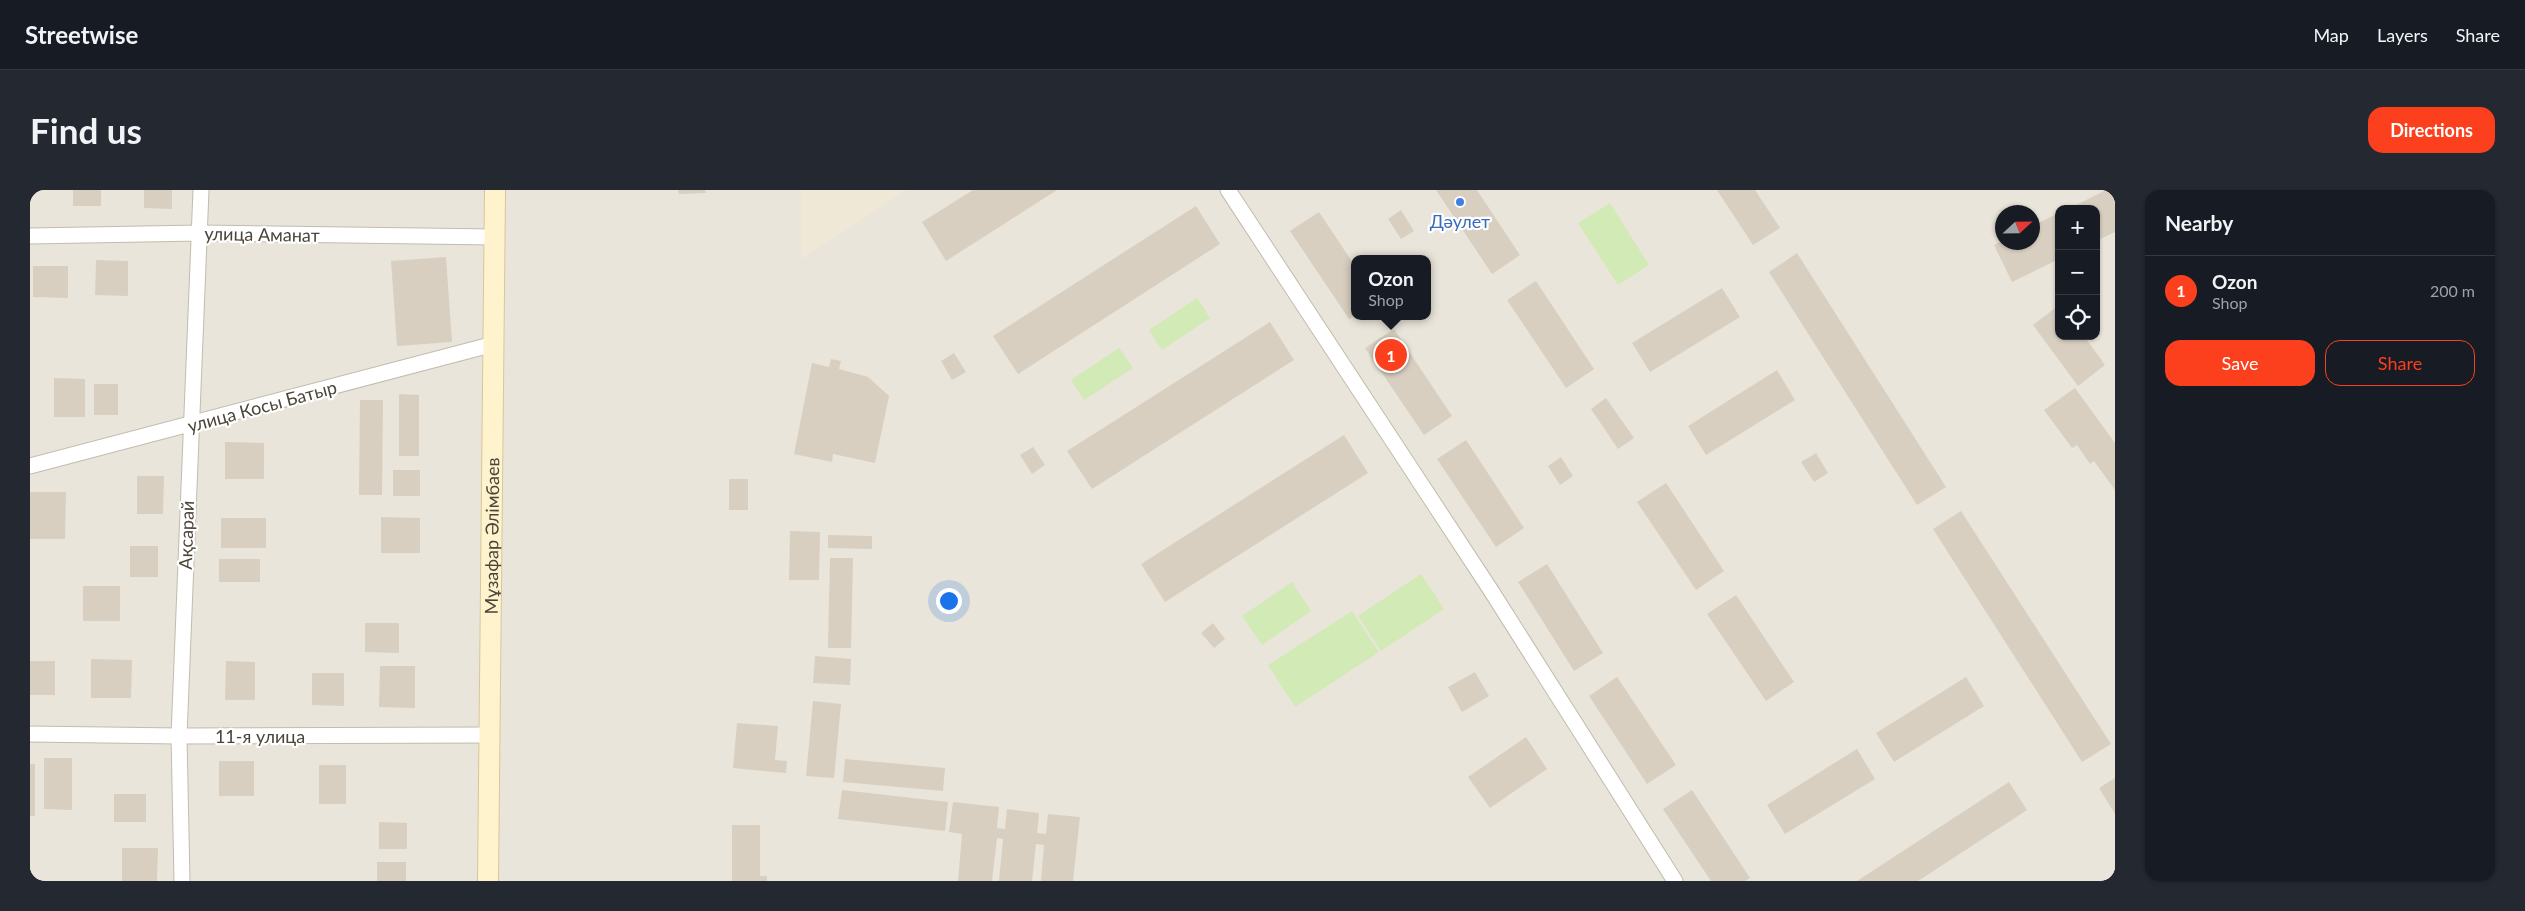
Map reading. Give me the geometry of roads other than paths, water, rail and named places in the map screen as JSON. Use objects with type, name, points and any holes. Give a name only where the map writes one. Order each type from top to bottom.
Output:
[{"type":"street","name":"Ақсарай","points":[[182,881],[179,736],[190,425],[201,190]]},
{"type":"street","name":"Мұзафар Әлімбаев","points":[[488,881],[495,190]]},
{"type":"street","points":[[1228,190],[1490,589],[1675,881]]},
{"type":"street","name":"улица Аманат","points":[[30,236],[200,233],[495,237]]},
{"type":"street","name":"улица Косы Батыр","points":[[30,466],[494,344]]},
{"type":"street","name":"11-я улица","points":[[30,734],[179,736],[490,735]]},
{"type":"place","name":"Дәулет","points":[[1460,202]]},
{"type":"place","name":"Ozon","points":[[1391,355]]}]
